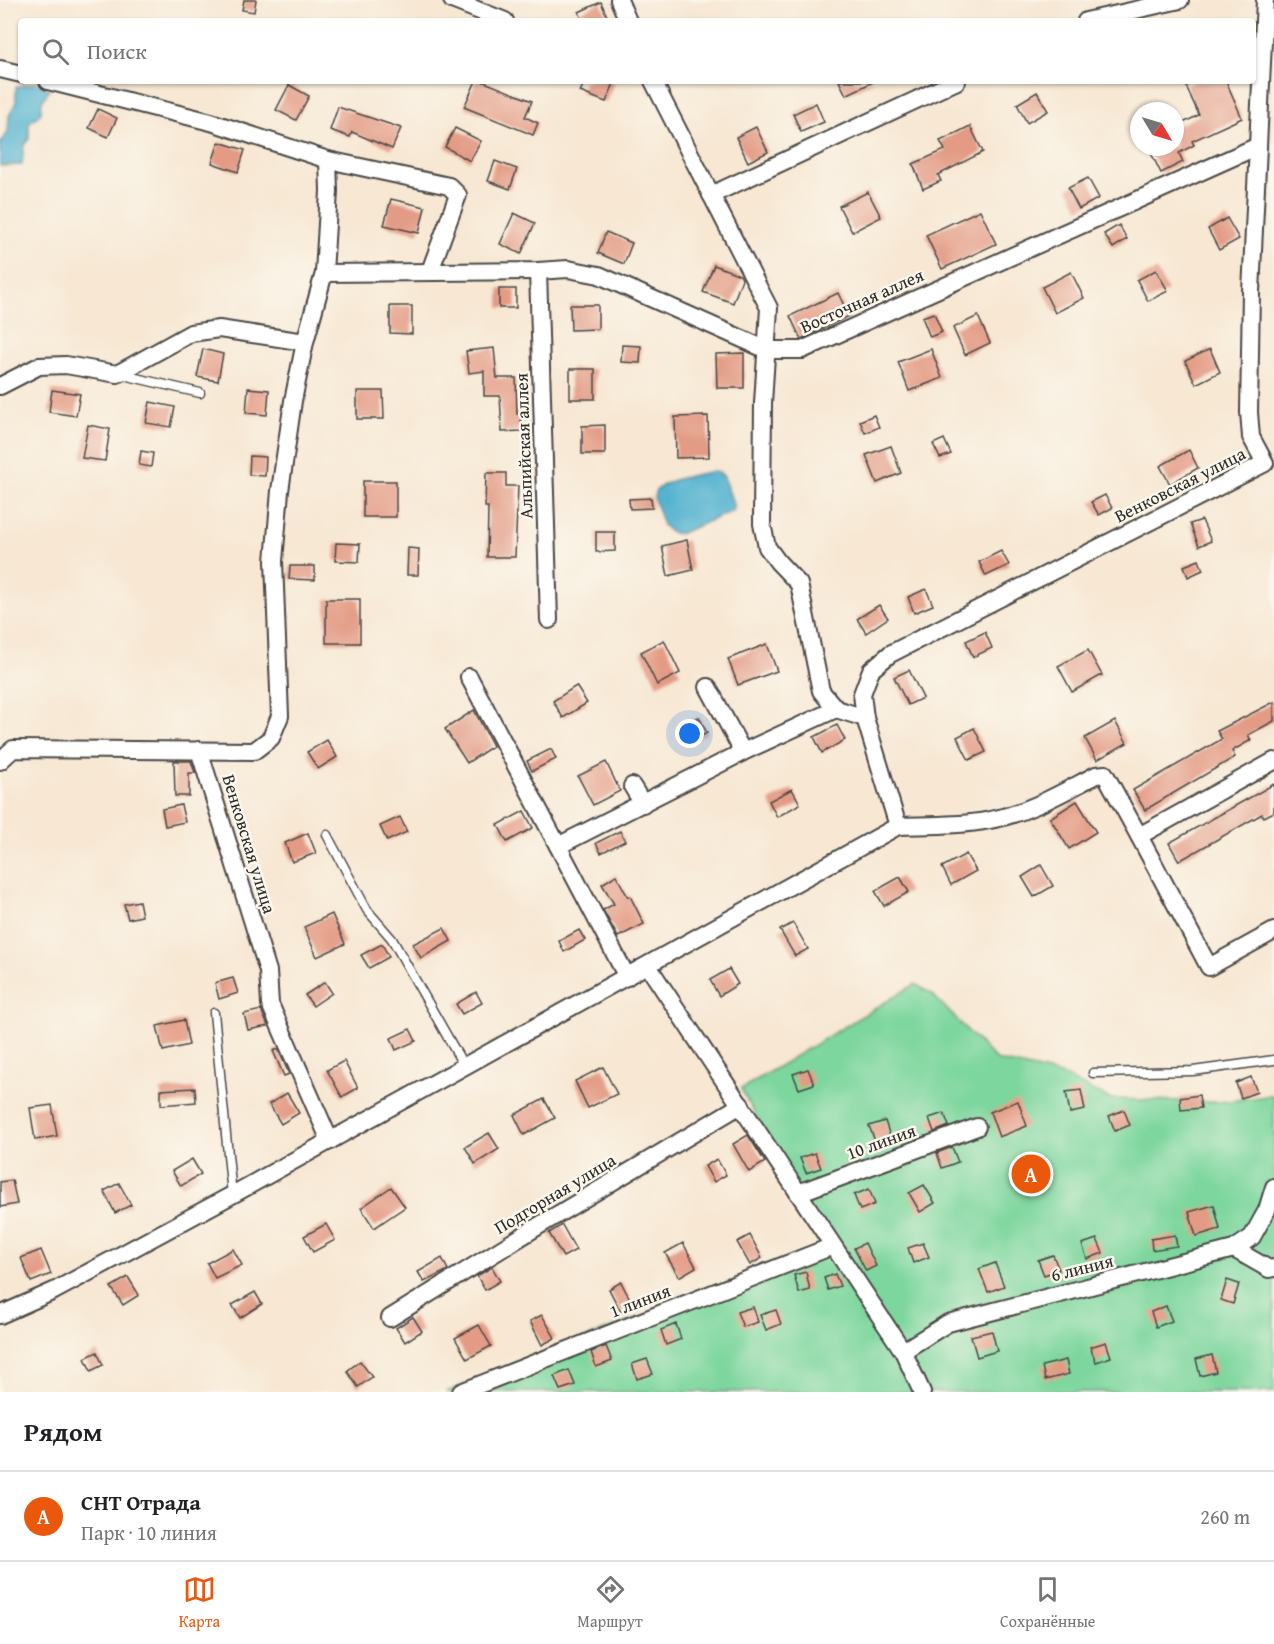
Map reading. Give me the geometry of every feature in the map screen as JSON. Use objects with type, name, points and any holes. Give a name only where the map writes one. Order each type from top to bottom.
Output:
[{"type":"street","points":[[452,0],[497,18]]},
{"type":"street","points":[[619,0],[627,18]]},
{"type":"street","points":[[1099,18],[1180,0]]},
{"type":"street","name":"Венковская улица","points":[[898,826],[865,718],[862,694],[871,670],[890,654],[1269,461],[1251,437],[1249,412],[1251,292],[1265,0]]},
{"type":"street","points":[[0,69],[18,73]]},
{"type":"street","points":[[60,84],[211,122],[327,160],[449,186],[458,195],[430,272]]},
{"type":"street","points":[[655,84],[770,308],[763,403],[762,524],[767,547],[799,584],[820,691],[836,709],[865,718]]},
{"type":"street","points":[[711,195],[951,84]]},
{"type":"street","name":"Восточная аллея","points":[[324,273],[568,269],[599,275],[767,350],[802,350],[1258,146]]},
{"type":"street","points":[[0,760],[13,749],[254,751],[271,738],[280,717],[274,561],[280,490],[304,342],[324,273],[329,191],[327,160]]},
{"type":"street","name":"Альпийская аллея","points":[[538,271],[549,620]]},
{"type":"street","points":[[0,386],[39,366],[66,365],[117,374],[191,333],[219,329],[304,342]]},
{"type":"street","points":[[469,677],[627,977]]},
{"type":"street","points":[[708,687],[744,752]]},
{"type":"street","points":[[558,846],[744,752],[836,709]]},
{"type":"street","name":"Венковская улица","points":[[199,750],[268,971],[270,1004],[330,1141]]},
{"type":"street","points":[[1139,836],[1274,761]]},
{"type":"street","points":[[0,1315],[54,1291],[232,1195],[898,826],[954,825],[992,820],[1037,805],[1096,775],[1105,774],[1209,967],[1274,931]]},
{"type":"street","points":[[632,786],[643,804]]},
{"type":"street","points":[[648,966],[903,1351],[922,1392]]},
{"type":"street","name":"Подгорная улица","points":[[390,1318],[741,1105]]},
{"type":"street","name":"10 линия","points":[[798,1193],[977,1127]]},
{"type":"street","points":[[1274,1187],[1267,1210],[1252,1237],[1234,1249],[1269,1269],[1274,1268]]},
{"type":"street","name":"1 линия","points":[[461,1392],[833,1246]]},
{"type":"street","name":"6 линия","points":[[903,1351],[948,1323],[1234,1249]]},
{"type":"lane","points":[[117,374],[200,393]]},
{"type":"lane","points":[[327,835],[367,910],[393,939],[464,1066]]},
{"type":"lane","points":[[214,1013],[232,1195]]},
{"type":"lane","points":[[1093,1073],[1193,1071],[1274,1060]]},
{"type":"green space","points":[[915,984],[932,994],[996,1060],[1061,1075],[1110,1099],[1219,1102],[1274,1095],[1274,1392],[446,1392],[827,1245],[741,1089]]},
{"type":"water","points":[[38,84],[50,89],[42,101],[41,113],[29,123],[29,139],[24,145],[22,165],[0,166],[0,144],[8,132],[9,116],[16,102],[16,87]]},
{"type":"water","points":[[713,471],[719,472],[724,477],[734,507],[733,511],[679,534],[670,532],[663,525],[654,499],[655,492],[674,480]]},
{"type":"building","points":[[244,0],[256,0],[254,12],[242,10]]},
{"type":"building","points":[[601,2],[608,18],[582,18],[579,12]]},
{"type":"building","points":[[475,84],[490,84],[532,101],[525,117],[538,123],[533,135],[464,107]]},
{"type":"building","points":[[584,84],[614,84],[606,102],[580,92]]},
{"type":"building","points":[[840,84],[869,84],[846,95]]},
{"type":"building","points":[[1227,84],[1242,118],[1192,141],[1194,145],[1184,150],[1184,122],[1199,115],[1186,86]]},
{"type":"building","points":[[289,85],[309,96],[296,120],[276,110]]},
{"type":"building","points":[[1037,92],[1048,111],[1027,123],[1017,104]]},
{"type":"building","points":[[816,103],[824,122],[801,132],[793,114]]},
{"type":"building","points":[[338,107],[401,128],[392,149],[352,132],[350,137],[330,130]]},
{"type":"building","points":[[98,109],[117,118],[108,137],[89,128]]},
{"type":"building","points":[[970,126],[983,152],[938,175],[941,181],[923,189],[913,164],[945,150],[940,141]]},
{"type":"building","points":[[756,127],[768,152],[748,162],[736,137]]},
{"type":"building","points":[[455,128],[481,141],[470,161],[445,147]]},
{"type":"building","points":[[219,142],[245,150],[238,172],[212,163]]},
{"type":"building","points":[[1152,156],[1180,156],[1183,162],[1161,173]]},
{"type":"building","points":[[495,161],[517,169],[510,189],[488,181]]},
{"type":"building","points":[[1088,178],[1099,198],[1079,209],[1068,188]]},
{"type":"building","points":[[868,192],[881,217],[852,232],[839,206]]},
{"type":"building","points":[[391,199],[425,207],[419,233],[384,225]]},
{"type":"building","points":[[980,210],[996,244],[942,269],[926,235]]},
{"type":"building","points":[[514,213],[535,223],[521,254],[500,244]]},
{"type":"building","points":[[1227,218],[1239,239],[1219,250],[1208,229]]},
{"type":"building","points":[[1119,225],[1127,239],[1113,248],[1104,234]]},
{"type":"building","points":[[606,232],[632,243],[624,264],[598,253]]},
{"type":"building","points":[[714,265],[740,275],[742,279],[733,303],[703,292]]},
{"type":"building","points":[[1156,270],[1168,291],[1148,301],[1137,280]]},
{"type":"building","points":[[1071,272],[1084,298],[1055,313],[1042,287]]},
{"type":"building","points":[[499,289],[516,289],[516,308],[499,308]]},
{"type":"building","points":[[838,293],[849,316],[801,339],[790,316]]},
{"type":"building","points":[[570,305],[598,305],[598,329],[571,330]]},
{"type":"building","points":[[390,306],[412,306],[412,334],[390,333]]},
{"type":"building","points":[[934,313],[942,332],[930,337],[922,317]]},
{"type":"building","points":[[978,316],[990,343],[965,355],[953,328]]},
{"type":"building","points":[[622,345],[641,346],[640,363],[621,362]]},
{"type":"building","points":[[494,348],[497,378],[516,378],[517,414],[521,414],[521,431],[502,432],[500,396],[484,396],[484,371],[469,373],[466,351]]},
{"type":"building","points":[[203,349],[223,354],[218,381],[197,377]]},
{"type":"building","points":[[931,349],[942,378],[909,391],[898,362]]},
{"type":"building","points":[[1210,349],[1220,372],[1196,384],[1185,361]]},
{"type":"building","points":[[744,353],[744,388],[717,388],[716,354]]},
{"type":"building","points":[[570,369],[595,369],[595,399],[570,399]]},
{"type":"building","points":[[248,388],[269,390],[267,415],[246,413]]},
{"type":"building","points":[[52,390],[80,394],[76,416],[49,412]]},
{"type":"building","points":[[357,391],[383,391],[384,419],[357,419]]},
{"type":"building","points":[[150,402],[175,407],[171,427],[146,423]]},
{"type":"building","points":[[874,415],[879,427],[865,433],[860,421]]},
{"type":"building","points":[[708,416],[709,457],[676,458],[675,417]]},
{"type":"building","points":[[88,425],[110,429],[105,461],[82,458]]},
{"type":"building","points":[[605,425],[605,454],[582,454],[582,426]]},
{"type":"building","points":[[944,439],[951,454],[940,458],[933,444]]},
{"type":"building","points":[[891,446],[901,473],[877,483],[866,455]]},
{"type":"building","points":[[1189,450],[1198,468],[1170,484],[1160,466]]},
{"type":"building","points":[[141,451],[153,453],[151,467],[139,465]]},
{"type":"building","points":[[250,456],[266,457],[265,476],[249,475]]},
{"type":"building","points":[[486,473],[506,473],[506,486],[518,486],[515,557],[487,557]]},
{"type":"building","points":[[363,481],[396,481],[396,517],[363,517]]},
{"type":"building","points":[[1105,495],[1112,508],[1099,515],[1091,502]]},
{"type":"building","points":[[651,498],[652,508],[630,509],[629,499]]},
{"type":"building","points":[[1202,520],[1211,541],[1199,546],[1190,524]]},
{"type":"building","points":[[596,532],[615,532],[615,551],[596,552]]},
{"type":"building","points":[[687,540],[693,570],[668,576],[662,546]]},
{"type":"building","points":[[336,543],[360,544],[359,562],[335,561]]},
{"type":"building","points":[[408,548],[419,549],[418,575],[407,575]]},
{"type":"building","points":[[1001,551],[1009,565],[986,576],[979,562]]},
{"type":"building","points":[[1199,560],[1203,570],[1188,577],[1184,566]]},
{"type":"building","points":[[290,566],[315,566],[315,580],[289,579]]},
{"type":"building","points":[[926,589],[933,605],[914,613],[908,597]]},
{"type":"building","points":[[326,599],[360,599],[360,643],[326,643]]},
{"type":"building","points":[[879,605],[888,618],[866,633],[857,619]]},
{"type":"building","points":[[985,632],[992,648],[973,657],[966,641]]},
{"type":"building","points":[[664,640],[680,673],[657,685],[641,652]]},
{"type":"building","points":[[767,644],[777,671],[738,685],[728,659]]},
{"type":"building","points":[[1088,650],[1102,675],[1072,692],[1058,666]]},
{"type":"building","points":[[909,670],[923,698],[908,705],[894,677]]},
{"type":"building","points":[[576,686],[587,703],[563,718],[553,701]]},
{"type":"building","points":[[1274,702],[1274,721],[1248,735],[1251,740],[1232,751],[1235,757],[1145,810],[1133,790],[1222,739],[1217,731]]},
{"type":"building","points":[[474,710],[493,746],[467,763],[445,729]]},
{"type":"building","points":[[699,717],[707,733],[687,744],[678,728]]},
{"type":"building","points":[[1115,721],[1127,743],[1097,760],[1085,738]]},
{"type":"building","points":[[837,725],[845,740],[822,753],[814,737]]},
{"type":"building","points":[[974,728],[986,752],[969,760],[957,737]]},
{"type":"building","points":[[327,740],[337,757],[318,769],[307,752]]},
{"type":"building","points":[[551,749],[556,759],[532,771],[527,761]]},
{"type":"building","points":[[174,761],[191,761],[195,773],[189,773],[189,796],[175,796]]},
{"type":"building","points":[[606,762],[620,791],[593,805],[578,776]]},
{"type":"building","points":[[1274,784],[1274,812],[1264,817],[1262,814],[1179,861],[1169,843]]},
{"type":"building","points":[[792,789],[800,804],[777,817],[769,801]]},
{"type":"building","points":[[1077,801],[1096,832],[1069,849],[1050,818]]},
{"type":"building","points":[[181,805],[185,822],[165,826],[162,809]]},
{"type":"building","points":[[524,811],[533,828],[507,842],[498,825]]},
{"type":"building","points":[[400,817],[407,832],[387,841],[380,826]]},
{"type":"building","points":[[620,831],[625,841],[601,853],[596,843]]},
{"type":"building","points":[[308,833],[316,853],[292,862],[285,843]]},
{"type":"building","points":[[966,854],[976,871],[951,885],[942,867]]},
{"type":"building","points":[[1041,865],[1053,886],[1034,897],[1022,877]]},
{"type":"building","points":[[616,875],[644,924],[618,937],[603,910],[614,904],[602,884]]},
{"type":"building","points":[[900,877],[909,892],[884,906],[875,891]]},
{"type":"building","points":[[139,901],[142,916],[128,919],[124,904]]},
{"type":"building","points":[[332,914],[345,944],[317,957],[304,927]]},
{"type":"building","points":[[793,923],[808,949],[795,956],[780,930]]},
{"type":"building","points":[[444,928],[451,941],[421,958],[413,944]]},
{"type":"building","points":[[579,930],[585,940],[564,952],[559,941]]},
{"type":"building","points":[[382,944],[389,957],[369,968],[361,955]]},
{"type":"building","points":[[729,969],[738,984],[719,996],[710,980]]},
{"type":"building","points":[[233,978],[238,993],[219,999],[215,983]]},
{"type":"building","points":[[325,982],[332,993],[313,1006],[305,995]]},
{"type":"building","points":[[476,992],[482,1003],[462,1014],[456,1004]]},
{"type":"building","points":[[261,1010],[268,1026],[248,1030],[244,1014]]},
{"type":"building","points":[[184,1020],[189,1045],[163,1051],[157,1026]]},
{"type":"building","points":[[410,1029],[416,1041],[396,1050],[391,1038]]},
{"type":"building","points":[[278,1049],[289,1074],[284,1076],[273,1051]]},
{"type":"building","points":[[344,1061],[358,1088],[342,1097],[327,1070]]},
{"type":"building","points":[[603,1067],[617,1094],[588,1108],[575,1081]]},
{"type":"building","points":[[808,1069],[814,1084],[799,1089],[793,1074]]},
{"type":"building","points":[[1251,1077],[1257,1092],[1241,1098],[1236,1083]]},
{"type":"building","points":[[195,1088],[196,1102],[161,1105],[161,1090]]},
{"type":"building","points":[[1081,1090],[1085,1110],[1070,1113],[1066,1092]]},
{"type":"building","points":[[287,1093],[299,1113],[281,1124],[269,1104]]},
{"type":"building","points":[[1199,1095],[1201,1108],[1181,1110],[1180,1098]]},
{"type":"building","points":[[544,1099],[555,1118],[524,1135],[514,1115]]},
{"type":"building","points":[[1018,1101],[1027,1126],[999,1137],[990,1112]]},
{"type":"building","points":[[52,1105],[57,1136],[35,1140],[30,1108]]},
{"type":"building","points":[[1124,1110],[1130,1125],[1115,1131],[1109,1116]]},
{"type":"building","points":[[944,1113],[949,1126],[934,1132],[929,1118]]},
{"type":"building","points":[[885,1121],[890,1136],[875,1141],[869,1126]]},
{"type":"building","points":[[489,1133],[499,1149],[475,1164],[465,1147]]},
{"type":"building","points":[[748,1135],[765,1162],[749,1172],[733,1144]]},
{"type":"building","points":[[952,1147],[958,1162],[942,1168],[937,1153]]},
{"type":"building","points":[[815,1153],[821,1168],[806,1173],[800,1158]]},
{"type":"building","points":[[192,1159],[201,1174],[181,1186],[172,1171]]},
{"type":"building","points":[[717,1159],[726,1175],[714,1182],[705,1166]]},
{"type":"building","points":[[12,1180],[17,1204],[0,1207],[0,1182]]},
{"type":"building","points":[[119,1183],[131,1205],[115,1213],[104,1191]]},
{"type":"building","points":[[924,1185],[935,1203],[920,1212],[909,1193]]},
{"type":"building","points":[[391,1187],[405,1207],[374,1228],[361,1208]]},
{"type":"building","points":[[869,1189],[875,1204],[860,1210],[854,1195]]},
{"type":"building","points":[[1214,1205],[1220,1229],[1196,1236],[1189,1212]]},
{"type":"building","points":[[326,1224],[335,1240],[313,1252],[304,1236]]},
{"type":"building","points":[[562,1225],[576,1250],[563,1257],[549,1233]]},
{"type":"building","points":[[750,1235],[762,1258],[750,1265],[737,1242]]},
{"type":"building","points":[[1175,1235],[1177,1246],[1152,1250],[1151,1239]]},
{"type":"building","points":[[1097,1239],[1103,1253],[1087,1259],[1082,1244]]},
{"type":"building","points":[[683,1243],[696,1267],[679,1277],[665,1253]]},
{"type":"building","points":[[865,1243],[876,1266],[866,1271],[854,1248]]},
{"type":"building","points":[[923,1243],[929,1257],[913,1263],[908,1248]]},
{"type":"building","points":[[233,1249],[242,1265],[215,1278],[207,1263]]},
{"type":"building","points":[[41,1250],[51,1274],[31,1282],[21,1258]]},
{"type":"building","points":[[1053,1255],[1059,1270],[1044,1275],[1038,1260]]},
{"type":"building","points":[[442,1258],[448,1270],[424,1282],[418,1272]]},
{"type":"building","points":[[995,1263],[1004,1286],[988,1292],[979,1269]]},
{"type":"building","points":[[492,1267],[500,1281],[485,1290],[477,1276]]},
{"type":"building","points":[[806,1272],[810,1290],[799,1293],[794,1275]]},
{"type":"building","points":[[835,1274],[840,1286],[828,1290],[824,1278]]},
{"type":"building","points":[[128,1277],[139,1295],[123,1305],[111,1287]]},
{"type":"building","points":[[1227,1280],[1239,1284],[1233,1304],[1221,1300]]},
{"type":"building","points":[[621,1282],[633,1305],[621,1312],[609,1289]]},
{"type":"building","points":[[255,1292],[262,1304],[240,1318],[232,1305]]},
{"type":"building","points":[[1166,1306],[1172,1321],[1156,1327],[1151,1312]]},
{"type":"building","points":[[753,1307],[758,1322],[743,1327],[737,1312]]},
{"type":"building","points":[[776,1310],[781,1324],[766,1330],[760,1315]]},
{"type":"building","points":[[542,1315],[555,1338],[542,1345],[530,1321]]},
{"type":"building","points":[[413,1317],[422,1331],[405,1342],[396,1328]]},
{"type":"building","points":[[676,1324],[681,1339],[666,1345],[661,1330]]},
{"type":"building","points":[[479,1325],[491,1346],[467,1359],[455,1338]]},
{"type":"building","points":[[992,1331],[997,1351],[977,1357],[971,1336]]},
{"type":"building","points":[[1106,1342],[1111,1357],[1096,1362],[1090,1347]]},
{"type":"building","points":[[606,1346],[612,1361],[596,1367],[591,1352]]},
{"type":"building","points":[[97,1352],[103,1365],[91,1371],[85,1358]]},
{"type":"building","points":[[1212,1355],[1216,1372],[1200,1376],[1196,1359]]},
{"type":"building","points":[[647,1359],[653,1374],[637,1379],[632,1364]]},
{"type":"building","points":[[1066,1360],[1069,1374],[1045,1380],[1042,1366]]},
{"type":"building","points":[[360,1361],[372,1377],[358,1387],[347,1371]]},
{"type":"building","points":[[569,1370],[575,1385],[560,1390],[554,1376]]},
{"type":"place","name":"СНТ Отрада","points":[[1031,1174]]}]
